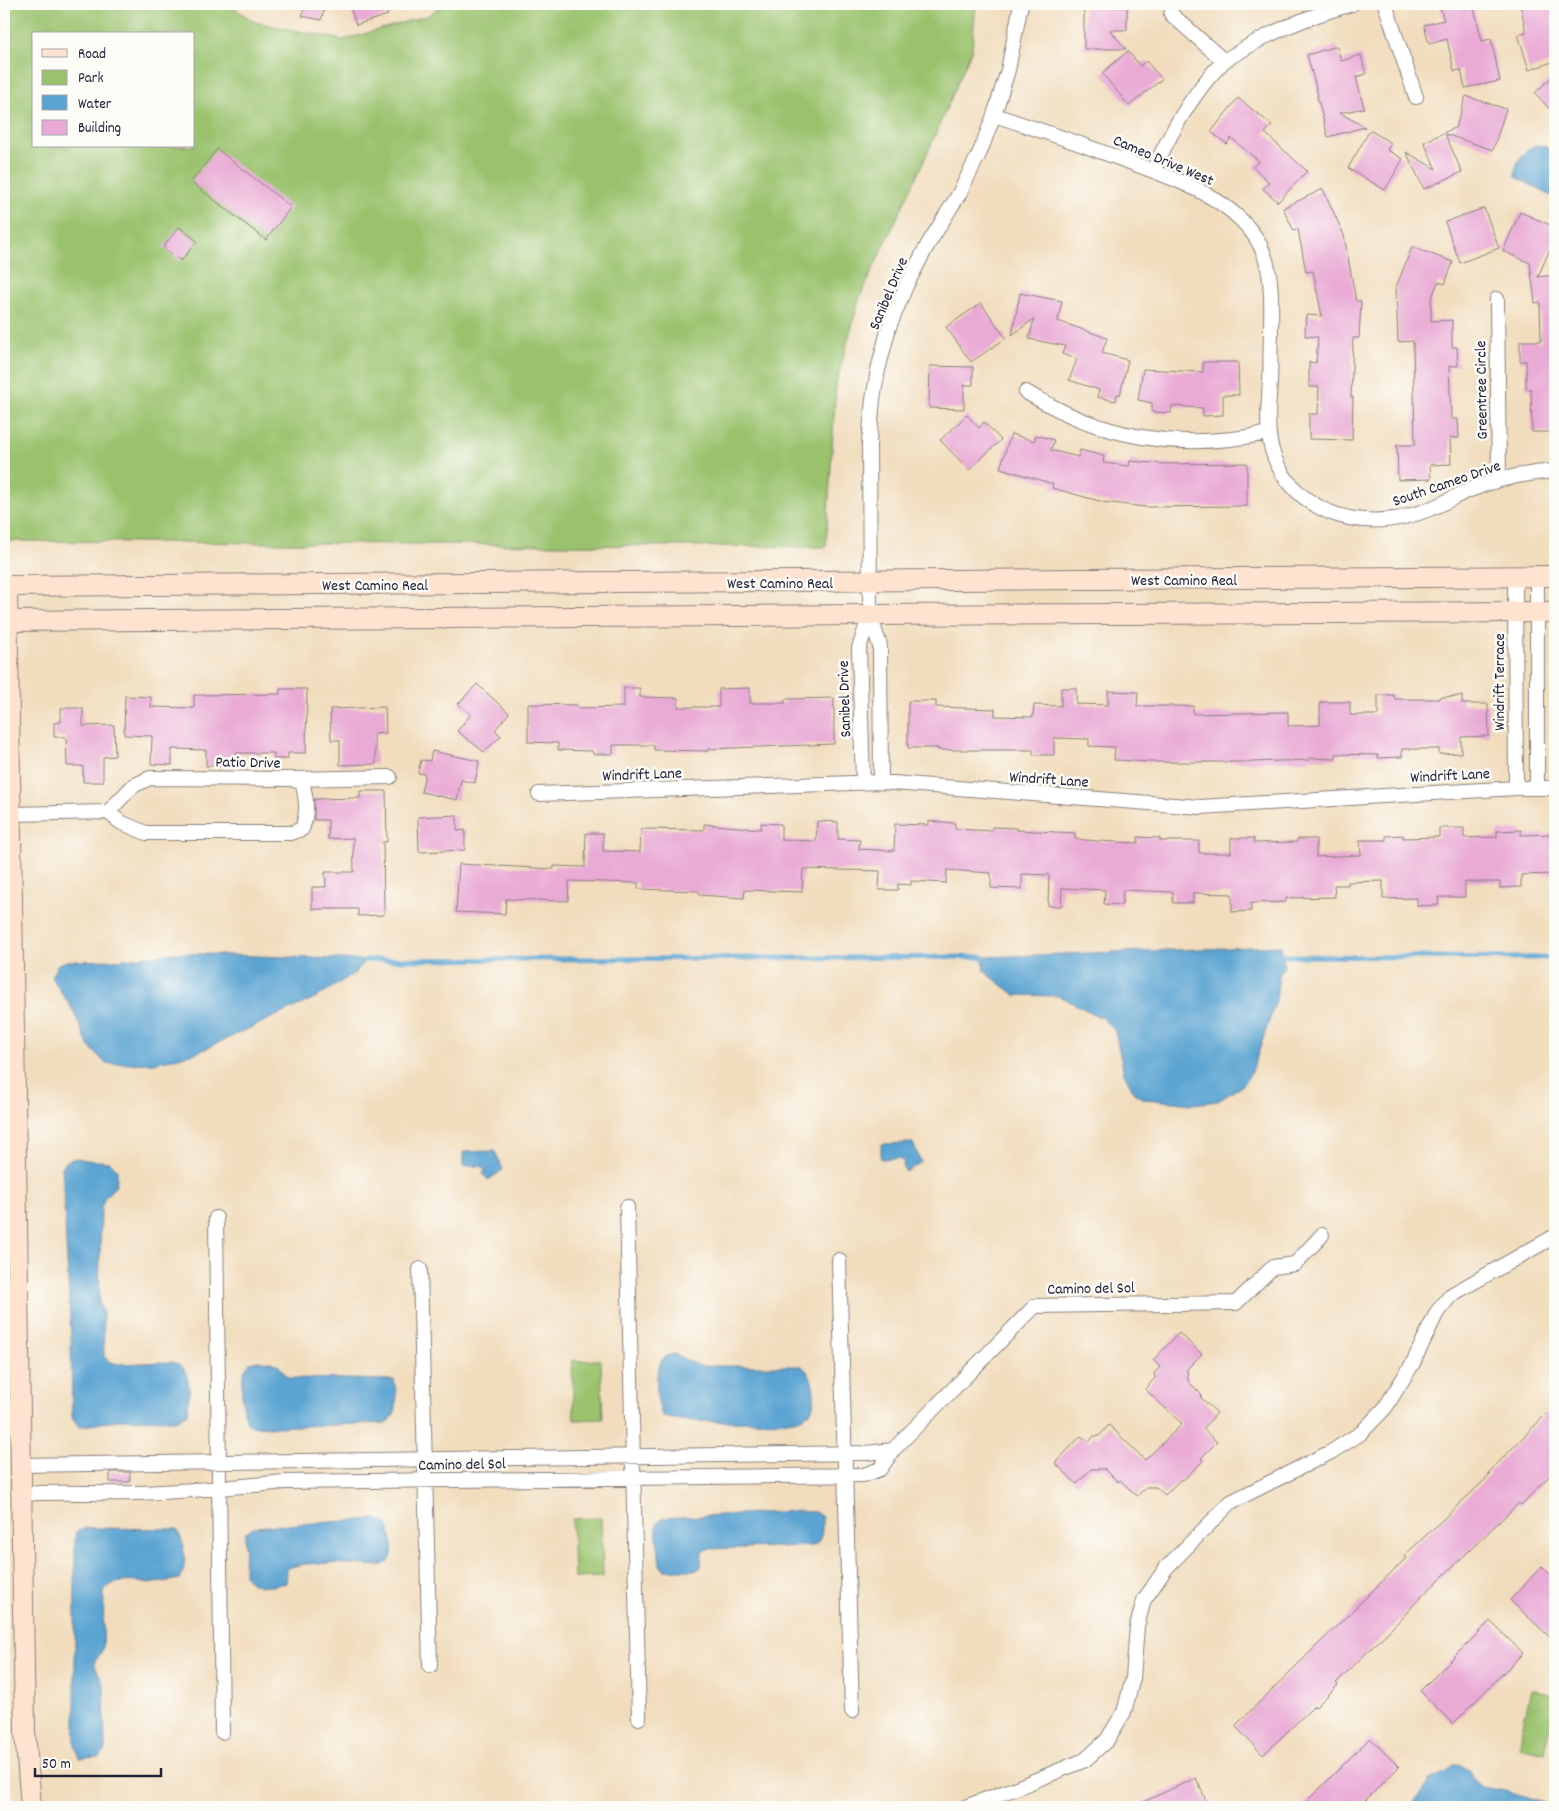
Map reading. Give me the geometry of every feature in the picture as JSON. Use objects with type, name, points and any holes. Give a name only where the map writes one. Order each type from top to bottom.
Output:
[{"type":"street","name":"Sanibel Drive","points":[[881,782],[880,646],[870,615],[869,581],[869,443],[878,370],[890,327],[906,286],[927,246],[959,194],[980,152],[1008,70],[1021,4]]},
{"type":"street","points":[[1153,171],[1172,131],[1191,102],[1224,62],[1263,37],[1315,16],[1352,4]]},
{"type":"street","points":[[1385,4],[1416,97]]},
{"type":"street","points":[[1171,14],[1224,62]]},
{"type":"street","name":"Cameo Drive West","points":[[994,115],[1092,148],[1189,185],[1214,199],[1236,215],[1253,233],[1264,255],[1270,278],[1270,380],[1267,408],[1270,446],[1281,470],[1297,490]]},
{"type":"street","name":"Greentree Circle","points":[[1497,299],[1499,480]]},
{"type":"street","points":[[1026,392],[1060,411],[1084,421],[1108,430],[1147,438],[1186,442],[1212,441],[1268,432]]},
{"type":"street","name":"South Cameo Drive","points":[[1297,490],[1317,506],[1341,517],[1364,520],[1388,520],[1411,516],[1433,508],[1469,490],[1499,480],[1555,471]]},
{"type":"street","name":"Windrift Terrace","points":[[1515,576],[1516,788]]},
{"type":"street","points":[[1537,787],[1546,613],[1546,576]]},
{"type":"street","name":"West Camino Real","points":[[6,586],[1546,576]]},
{"type":"street","points":[[6,586],[25,1731],[31,1807]]},
{"type":"street","name":"West Camino Real","points":[[6,621],[870,615],[1546,613]]},
{"type":"street","name":"Sanibel Drive","points":[[863,783],[859,648],[870,615]]},
{"type":"street","points":[[291,779],[390,777]]},
{"type":"street","name":"Patio Drive","points":[[150,778],[291,779],[302,783],[306,794],[307,818],[302,829],[291,833],[146,833],[120,822],[108,812],[133,786],[150,778]]},
{"type":"street","name":"Windrift Lane","points":[[539,794],[881,782],[1200,807],[1516,788],[1555,788]]},
{"type":"street","points":[[11,814],[108,812]]},
{"type":"street","points":[[628,1207],[639,1718]]},
{"type":"street","points":[[216,1218],[222,1732]]},
{"type":"street","name":"Camino del Sol","points":[[21,1494],[48,1492],[136,1493],[219,1489],[285,1482],[864,1475],[880,1468],[894,1450],[1035,1306],[1236,1303],[1272,1267],[1295,1264],[1322,1235]]},
{"type":"street","points":[[965,1807],[1019,1788],[1085,1760],[1107,1740],[1124,1712],[1133,1678],[1137,1626],[1144,1600],[1166,1568],[1231,1502],[1331,1452],[1362,1433],[1385,1408],[1413,1363],[1436,1312],[1451,1295],[1555,1236]]},
{"type":"street","points":[[839,1260],[852,1711]]},
{"type":"street","points":[[420,1270],[430,1666]]},
{"type":"street","name":"Camino del Sol","points":[[20,1465],[844,1453],[894,1450]]},
{"type":"green space","points":[[4,4],[228,4],[255,22],[343,40],[429,15],[443,4],[976,4],[972,49],[928,152],[860,297],[836,384],[826,547],[4,541]]},
{"type":"green space","points":[[601,1360],[603,1419],[574,1420],[572,1361]]},
{"type":"green space","points":[[601,1518],[603,1577],[574,1578],[572,1519]]},
{"type":"green space","points":[[1531,1689],[1555,1695],[1555,1708],[1545,1753],[1518,1747]]},
{"type":"water","points":[[1540,145],[1555,151],[1555,198],[1516,177],[1516,167],[1520,159],[1533,146]]},
{"type":"water","points":[[1281,946],[1284,967],[1279,975],[1276,1001],[1252,1071],[1243,1085],[1218,1101],[1192,1104],[1145,1099],[1135,1094],[1124,1073],[1115,1031],[1102,1018],[1059,996],[1015,995],[984,971],[983,957]]},
{"type":"water","points":[[176,953],[365,960],[356,972],[317,997],[196,1053],[154,1063],[106,1064],[88,1045],[73,1010],[51,977],[58,964],[67,961],[116,960]]},
{"type":"water","points":[[913,1143],[921,1162],[906,1172],[902,1167],[904,1163],[900,1158],[881,1159],[881,1144]]},
{"type":"water","points":[[495,1151],[503,1170],[488,1180],[483,1174],[485,1170],[482,1166],[463,1166],[463,1152]]},
{"type":"water","points":[[76,1158],[110,1162],[117,1169],[115,1187],[105,1197],[101,1208],[99,1302],[103,1314],[104,1357],[110,1362],[118,1364],[171,1362],[178,1364],[187,1375],[189,1398],[187,1413],[176,1420],[123,1419],[79,1427],[72,1417],[71,1336],[62,1167],[67,1161]]},
{"type":"water","points":[[674,1354],[700,1366],[802,1366],[808,1372],[814,1389],[812,1408],[808,1414],[801,1418],[781,1422],[693,1421],[663,1417],[657,1396],[658,1371],[664,1358]]},
{"type":"water","points":[[258,1361],[276,1364],[291,1378],[394,1380],[397,1398],[396,1409],[387,1423],[276,1427],[253,1426],[248,1424],[246,1418],[242,1383],[246,1368],[250,1363]]},
{"type":"water","points":[[800,1511],[815,1512],[822,1517],[822,1530],[819,1541],[812,1546],[707,1549],[702,1552],[701,1567],[697,1570],[663,1570],[660,1564],[656,1527],[662,1518]]},
{"type":"water","points":[[376,1519],[386,1523],[392,1547],[389,1562],[380,1566],[332,1563],[306,1564],[287,1569],[286,1583],[268,1586],[253,1583],[244,1575],[245,1533],[253,1527]]},
{"type":"water","points":[[87,1528],[177,1529],[182,1540],[184,1567],[180,1579],[156,1583],[121,1582],[115,1583],[104,1590],[103,1649],[94,1663],[104,1685],[105,1752],[100,1757],[80,1758],[75,1745],[75,1539],[76,1532]]},
{"type":"water","points":[[1460,1765],[1470,1770],[1474,1781],[1482,1787],[1505,1791],[1555,1807],[1411,1807],[1431,1779],[1446,1772],[1453,1766]]},
{"type":"building","points":[[305,4],[326,4],[321,20],[302,16]]},
{"type":"building","points":[[349,4],[384,4],[388,15],[356,25]]},
{"type":"building","points":[[1439,4],[1473,4],[1482,41],[1491,39],[1500,81],[1465,88],[1461,70],[1454,71],[1447,39],[1429,44],[1424,25],[1444,20]]},
{"type":"building","points":[[1520,4],[1555,4],[1555,61],[1529,70],[1518,34],[1526,32]]},
{"type":"building","points":[[1084,6],[1127,7],[1127,30],[1110,30],[1126,49],[1084,49]]},
{"type":"building","points":[[1337,46],[1341,61],[1361,55],[1366,74],[1356,77],[1364,108],[1340,113],[1365,127],[1328,137],[1307,55]]},
{"type":"building","points":[[1128,51],[1140,66],[1146,61],[1162,79],[1129,106],[1102,73]]},
{"type":"building","points":[[1555,74],[1555,115],[1535,93]]},
{"type":"building","points":[[1466,96],[1506,109],[1493,150],[1445,134],[1462,172],[1424,189],[1406,152],[1436,169],[1424,142],[1456,127]]},
{"type":"building","points":[[1238,98],[1272,125],[1265,133],[1307,171],[1278,202],[1263,189],[1269,182],[1253,167],[1259,161],[1231,138],[1227,144],[1211,132]]},
{"type":"building","points":[[1370,130],[1391,143],[1387,150],[1403,159],[1385,190],[1348,168]]},
{"type":"building","points":[[217,149],[291,207],[266,240],[191,182]]},
{"type":"building","points":[[1323,189],[1344,235],[1356,301],[1361,301],[1359,338],[1353,338],[1352,440],[1309,439],[1309,414],[1318,414],[1319,387],[1309,387],[1309,362],[1316,363],[1318,337],[1305,336],[1306,315],[1322,316],[1313,271],[1306,272],[1298,229],[1294,231],[1283,208]]},
{"type":"building","points":[[1484,208],[1499,248],[1460,263],[1445,222]]},
{"type":"building","points":[[1520,212],[1555,227],[1555,237],[1538,277],[1555,275],[1555,432],[1532,432],[1531,389],[1526,389],[1526,361],[1520,361],[1520,341],[1541,341],[1540,302],[1535,303],[1530,263],[1503,251]]},
{"type":"building","points":[[179,227],[197,241],[181,261],[163,247]]},
{"type":"building","points":[[1412,247],[1453,262],[1445,284],[1438,282],[1431,300],[1431,321],[1452,320],[1452,347],[1457,347],[1458,366],[1449,366],[1451,419],[1458,419],[1459,438],[1450,438],[1451,464],[1430,465],[1431,479],[1398,480],[1397,445],[1415,445],[1413,341],[1398,342],[1396,287]]},
{"type":"building","points":[[1020,293],[1062,301],[1058,321],[1107,338],[1102,353],[1128,360],[1120,395],[1117,394],[1116,401],[1097,397],[1099,390],[1069,380],[1077,359],[1062,354],[1065,346],[1029,339],[1034,319],[1012,335]]},
{"type":"building","points":[[981,303],[1006,338],[971,362],[946,327]]},
{"type":"building","points":[[1203,362],[1238,362],[1239,395],[1223,395],[1223,415],[1203,416],[1203,408],[1172,406],[1171,413],[1152,412],[1152,403],[1138,400],[1143,369],[1203,372]]},
{"type":"building","points":[[930,366],[973,367],[973,385],[964,385],[964,409],[929,408]]},
{"type":"building","points":[[967,415],[979,428],[984,422],[1001,440],[969,470],[940,440]]},
{"type":"building","points":[[1011,434],[1034,441],[1036,435],[1054,440],[1051,450],[1078,457],[1080,450],[1104,456],[1103,463],[1129,466],[1130,461],[1162,464],[1247,463],[1247,506],[1145,507],[1103,502],[1052,488],[1053,484],[1000,468]]},
{"type":"building","points":[[477,684],[509,713],[495,730],[501,736],[484,752],[457,731],[471,714],[458,704]]},
{"type":"building","points":[[624,688],[640,688],[640,697],[678,698],[678,707],[719,707],[719,689],[750,688],[750,703],[785,703],[785,699],[834,698],[834,744],[708,749],[708,751],[654,750],[654,745],[613,745],[613,754],[593,754],[592,751],[558,750],[558,743],[528,742],[528,704],[577,705],[577,708],[624,707]]},
{"type":"building","points":[[1061,688],[1076,688],[1076,704],[1108,705],[1108,691],[1138,692],[1137,706],[1193,706],[1193,714],[1288,712],[1288,726],[1320,725],[1320,702],[1350,702],[1350,715],[1378,715],[1378,695],[1394,695],[1394,699],[1439,699],[1439,697],[1462,696],[1462,704],[1488,704],[1489,736],[1461,737],[1461,753],[1439,754],[1439,749],[1402,749],[1402,757],[1378,758],[1378,755],[1336,754],[1336,759],[1309,758],[1309,760],[1251,762],[1114,760],[1115,747],[1089,746],[1089,739],[1054,738],[1054,755],[1033,755],[1033,750],[938,750],[938,748],[908,748],[908,701],[936,701],[936,707],[995,709],[995,716],[1033,717],[1034,705],[1061,706]]},
{"type":"building","points":[[280,689],[307,689],[306,753],[288,753],[288,759],[274,759],[274,753],[236,753],[236,765],[206,766],[206,750],[172,749],[172,765],[151,764],[152,736],[124,735],[125,696],[151,697],[151,707],[194,708],[194,695],[280,694]]},
{"type":"building","points":[[385,707],[386,733],[374,734],[376,764],[340,765],[340,740],[331,740],[330,709]]},
{"type":"building","points":[[61,708],[83,708],[83,726],[114,725],[115,756],[103,757],[103,782],[83,782],[83,766],[67,766],[66,737],[54,737],[54,723],[61,722]]},
{"type":"building","points":[[432,751],[479,761],[475,783],[461,780],[457,800],[421,792],[425,774],[418,773],[421,760],[430,761]]},
{"type":"building","points":[[360,791],[386,791],[387,842],[383,842],[384,915],[358,916],[358,909],[312,909],[312,887],[326,887],[325,872],[354,872],[353,838],[328,839],[328,820],[314,820],[314,799],[360,798]]},
{"type":"building","points":[[457,815],[457,831],[465,830],[465,850],[419,852],[418,817]]},
{"type":"building","points":[[817,821],[838,822],[838,839],[860,840],[859,849],[894,851],[895,824],[929,825],[929,821],[955,823],[955,829],[992,831],[992,827],[1075,833],[1075,839],[1097,841],[1138,843],[1138,837],[1160,838],[1160,841],[1199,841],[1199,853],[1231,853],[1231,838],[1254,838],[1254,843],[1297,842],[1297,839],[1316,839],[1316,857],[1361,855],[1360,840],[1386,840],[1386,836],[1403,835],[1403,838],[1439,837],[1439,828],[1464,828],[1464,838],[1497,837],[1497,831],[1521,830],[1521,835],[1555,834],[1555,874],[1521,875],[1521,887],[1500,888],[1500,882],[1465,882],[1465,897],[1438,897],[1439,905],[1417,906],[1417,898],[1383,899],[1383,881],[1348,882],[1348,885],[1334,885],[1335,897],[1286,898],[1286,902],[1251,903],[1251,911],[1232,912],[1232,894],[1193,893],[1193,903],[1173,903],[1173,892],[1123,890],[1122,905],[1104,904],[1105,890],[1062,888],[1061,906],[1048,906],[1049,875],[1022,874],[1022,889],[991,888],[991,873],[947,870],[946,883],[911,881],[911,885],[898,884],[898,890],[879,890],[880,871],[803,869],[802,892],[745,890],[744,898],[699,895],[699,891],[638,889],[638,883],[569,881],[568,901],[506,899],[505,914],[456,912],[459,864],[554,869],[554,866],[585,867],[586,833],[603,833],[603,851],[640,852],[641,829],[704,830],[704,824],[761,829],[761,823],[781,824],[781,840],[816,841]]},
{"type":"building","points":[[1179,1333],[1202,1354],[1187,1369],[1188,1381],[1202,1395],[1200,1397],[1217,1413],[1203,1429],[1217,1442],[1201,1458],[1203,1461],[1165,1495],[1156,1487],[1146,1487],[1137,1496],[1120,1480],[1118,1482],[1105,1469],[1091,1469],[1077,1484],[1055,1463],[1081,1436],[1089,1442],[1094,1436],[1099,1436],[1109,1425],[1145,1460],[1182,1424],[1145,1389],[1155,1378],[1154,1373],[1160,1367],[1153,1360]]},
{"type":"building","points":[[1555,1405],[1555,1470],[1521,1505],[1519,1503],[1419,1599],[1336,1683],[1338,1685],[1316,1707],[1314,1706],[1263,1755],[1235,1726],[1406,1558],[1404,1556],[1490,1475],[1488,1473]]},
{"type":"building","points":[[110,1472],[130,1472],[130,1482],[110,1482]]},
{"type":"building","points":[[1542,1566],[1555,1579],[1555,1642],[1510,1600]]},
{"type":"building","points":[[1490,1621],[1523,1653],[1453,1724],[1420,1691]]},
{"type":"building","points":[[1370,1738],[1399,1767],[1359,1807],[1301,1807]]},
{"type":"building","points":[[1196,1778],[1209,1807],[1132,1807]]},
{"type":"waterway","points":[[1282,956],[1555,958]]},
{"type":"waterway","points":[[365,960],[983,957]]}]
